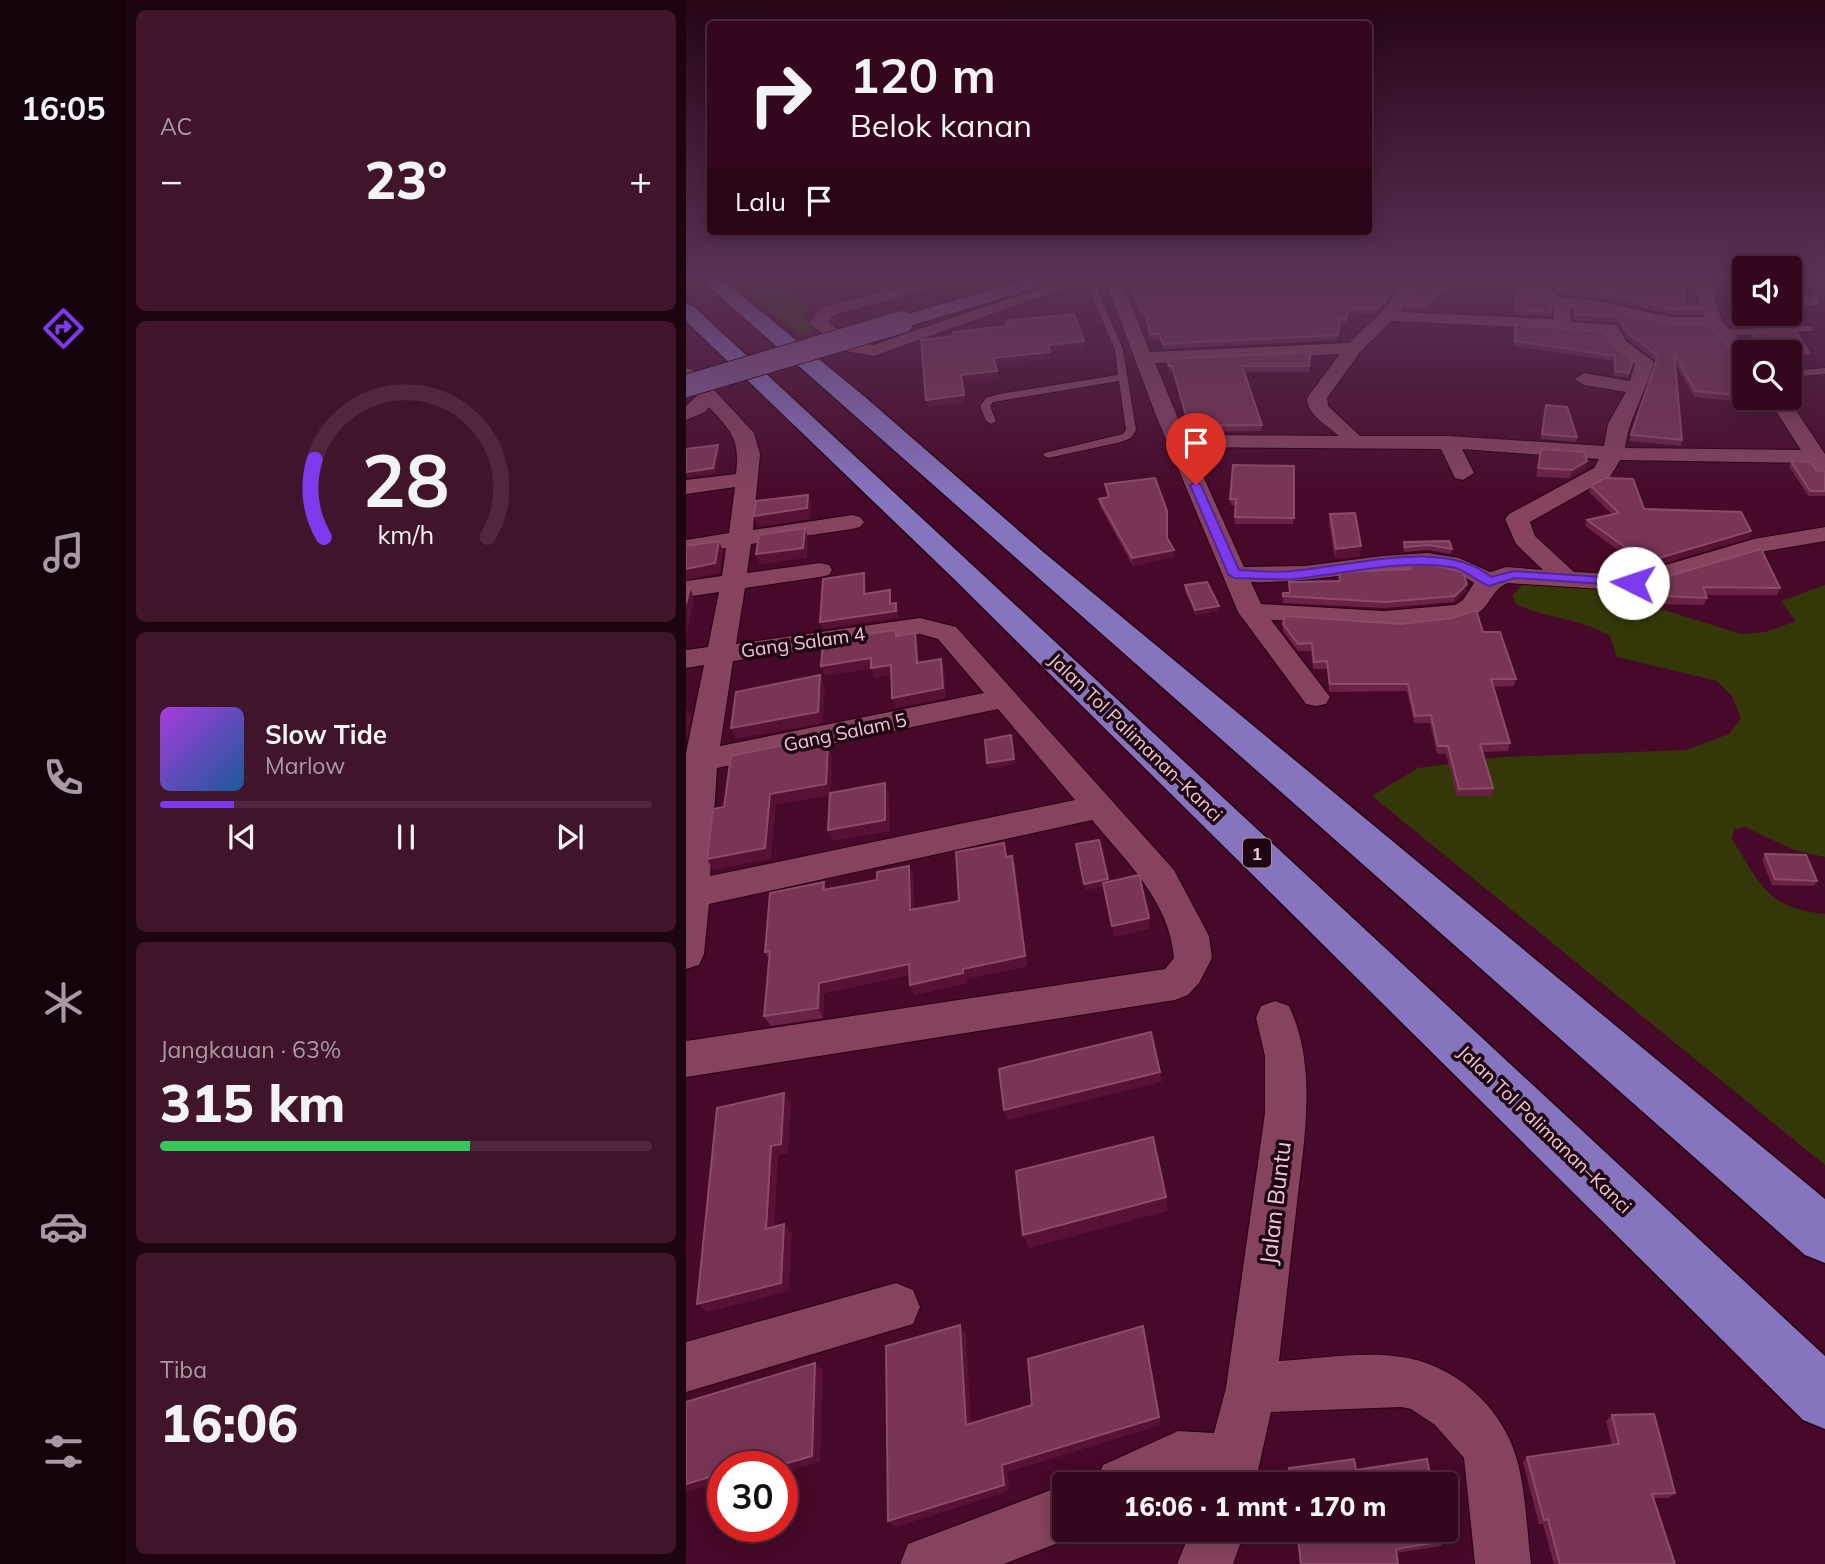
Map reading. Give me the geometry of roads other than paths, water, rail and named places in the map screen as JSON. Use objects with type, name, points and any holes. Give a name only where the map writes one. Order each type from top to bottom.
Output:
[{"type":"highway","name":"Jalan Tol Palimanan–Kanci","points":[[728,350],[965,573],[1825,1398]]},
{"type":"highway","points":[[795,350],[1031,557],[1825,1235]]},
{"type":"main road","points":[[686,375],[780,350]]},
{"type":"main road","points":[[697,390],[810,350]]},
{"type":"street","points":[[1140,350],[1251,612],[1316,697]]},
{"type":"street","points":[[1143,358],[1312,350]]},
{"type":"street","points":[[1353,350],[1317,398],[1317,405],[1322,413],[1343,425],[1354,442]]},
{"type":"street","points":[[1566,578],[1524,538],[1517,519],[1602,472],[1614,452],[1618,424],[1638,388],[1645,362],[1628,350]]},
{"type":"street","points":[[686,375],[697,390],[744,433],[749,454],[748,479],[721,653],[694,762],[686,954]]},
{"type":"street","points":[[1584,379],[1638,388]]},
{"type":"street","points":[[686,414],[698,408],[697,390]]},
{"type":"street","points":[[1786,410],[1821,463]]},
{"type":"street","points":[[1177,441],[1448,442],[1821,463]]},
{"type":"street","points":[[1448,442],[1463,473]]},
{"type":"street","points":[[686,487],[748,479]]},
{"type":"street","points":[[686,547],[852,522]]},
{"type":"street","points":[[1251,612],[1391,618],[1452,613],[1473,607],[1489,582],[1514,574],[1633,583],[1763,544],[1825,534]]},
{"type":"street","points":[[1234,574],[1291,575],[1391,562],[1427,562],[1475,570],[1489,582]]},
{"type":"street","points":[[686,589],[820,570]]},
{"type":"street","name":"Gang Salam 4","points":[[686,659],[920,626],[947,633],[1003,699]]},
{"type":"street","points":[[686,1059],[1175,984],[1186,972],[1193,958],[1191,936],[1162,879],[1003,699]]},
{"type":"street","name":"Gang Salam 5","points":[[694,762],[1003,699]]},
{"type":"street","points":[[690,894],[1097,807]]},
{"type":"street","name":"Jalan Buntu","points":[[1213,1465],[1251,1388],[1286,1113],[1285,1056],[1275,1018]]},
{"type":"street","points":[[686,1367],[897,1307]]},
{"type":"street","points":[[1251,1388],[1403,1382],[1430,1393],[1457,1410],[1477,1430],[1489,1453],[1503,1564]]},
{"type":"street","points":[[1179,1472],[1213,1465]]},
{"type":"street","points":[[928,1564],[1052,1518]]},
{"type":"street","points":[[1205,1564],[1213,1542]]},
{"type":"lane","points":[[1048,455],[1127,436],[1131,423],[1119,350]]},
{"type":"lane","points":[[1802,373],[1825,371]]},
{"type":"lane","points":[[991,421],[985,405],[989,400],[1124,377]]}]
